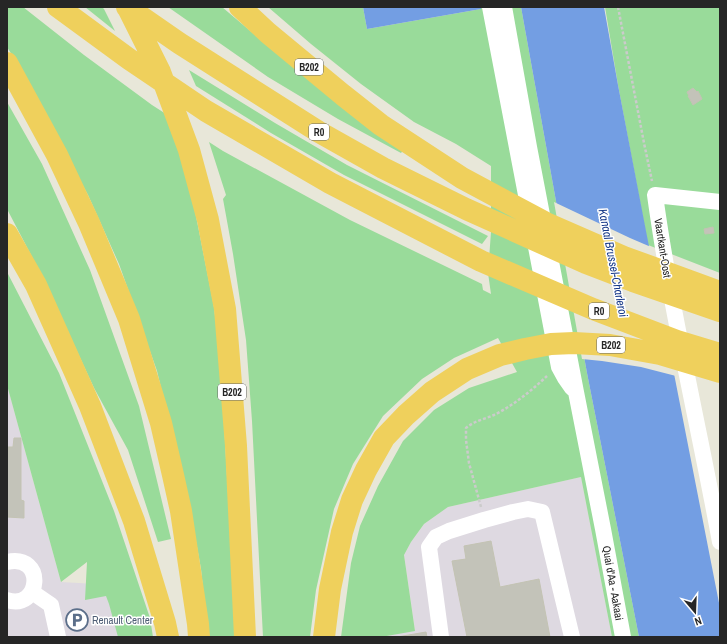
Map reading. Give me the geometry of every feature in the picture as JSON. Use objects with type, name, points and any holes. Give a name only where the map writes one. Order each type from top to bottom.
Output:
[{"type":"highway","name":"R0","points":[[58,7],[129,59],[206,111],[330,183],[481,262],[600,312],[677,341],[720,354]]},
{"type":"highway","name":"R0","points":[[127,7],[178,43],[319,132],[384,168],[466,209],[586,263],[720,311]]},
{"type":"highway","name":"B202","points":[[127,7],[160,72],[189,150],[208,220],[225,310],[236,446],[245,637]]},
{"type":"highway","name":"B202","points":[[240,7],[343,95],[381,125],[462,178],[546,223],[624,256],[720,292]]},
{"type":"highway","points":[[7,63],[57,155],[89,223],[129,319],[161,423],[173,475],[180,511],[199,637]]},
{"type":"highway","points":[[7,234],[36,285],[90,406],[134,521],[168,637]]},
{"type":"highway","name":"B202","points":[[324,637],[330,589],[342,532],[352,500],[366,470],[384,438],[406,415],[432,392],[467,369],[500,355],[551,344],[574,343],[610,345],[660,354],[720,372]]},
{"type":"street","points":[[490,7],[559,368],[564,378],[576,392]]},
{"type":"street","points":[[504,7],[576,392]]},
{"type":"street","points":[[655,195],[720,202]]},
{"type":"street","name":"Vaartkant-Oost","points":[[655,195],[661,239],[676,322],[710,489],[718,514],[720,542]]},
{"type":"street","name":"Quai d'Aa - Aakaai","points":[[576,392],[623,637]]},
{"type":"street","points":[[441,637],[429,547],[436,537],[450,531],[484,520],[528,509],[542,512],[572,637]]},
{"type":"street","points":[[7,562],[15,560],[25,563],[33,571],[35,582],[32,592],[24,600],[13,602],[7,600]]},
{"type":"street","points":[[32,592],[51,605],[58,637]]},
{"type":"path","points":[[618,7],[655,195]]},
{"type":"path","points":[[484,520],[469,463],[466,428],[518,401],[549,374],[559,368]]},
{"type":"shaded area","points":[[7,385],[61,582],[114,585],[122,637],[7,637]]},
{"type":"shaded area","points":[[581,477],[612,637],[381,637],[415,630],[404,555],[424,524],[448,507]]},
{"type":"green space","points":[[7,7],[23,7],[84,55],[166,114],[184,162],[214,307],[221,370],[236,637],[208,637],[201,569],[190,508],[157,371],[119,264],[88,195],[7,47]]},
{"type":"green space","points":[[85,7],[102,7],[115,31]]},
{"type":"green space","points":[[168,7],[222,7],[275,52],[404,149],[401,153],[338,119],[268,77]]},
{"type":"green space","points":[[268,7],[363,7],[367,29],[481,9],[481,7],[521,7],[587,373],[639,637],[612,637],[581,477],[448,507],[424,524],[404,555],[415,631],[381,637],[341,637],[351,563],[360,526],[378,486],[403,441],[434,410],[469,388],[517,372],[498,338],[454,358],[422,379],[383,416],[353,464],[334,509],[316,590],[310,637],[263,637],[252,421],[246,340],[223,199],[226,195],[209,142],[350,220],[482,284],[483,290],[491,294],[488,273],[491,232],[491,166],[456,144],[414,122],[361,84]]},
{"type":"green space","points":[[605,7],[720,7],[720,273],[648,245]]},
{"type":"green space","points":[[189,70],[347,165],[488,236],[482,244],[344,175],[271,133],[196,86]]},
{"type":"green space","points":[[7,102],[42,164],[90,270],[139,406],[171,539],[158,542],[128,450],[94,388],[43,278],[7,209]]},
{"type":"green space","points":[[7,272],[59,373],[114,511],[150,618],[153,637],[118,637],[106,596],[85,600],[87,562],[61,582],[7,385]]},
{"type":"water","points":[[363,7],[481,7],[481,9],[367,29]]},
{"type":"water","name":"Kanaal Brussel-Charleroi","points":[[521,7],[604,7],[646,231],[720,608],[720,637],[639,637],[587,373]]},
{"type":"pier","points":[[554,202],[651,247],[676,376],[641,367],[582,359]]},
{"type":"building","points":[[693,88],[697,92],[698,91],[702,99],[693,105],[687,92]]},
{"type":"building","points":[[713,227],[714,233],[705,234],[704,229]]},
{"type":"building","points":[[14,438],[21,438],[21,500],[24,501],[24,518],[7,517],[8,447],[13,447]]},
{"type":"building","points":[[491,541],[500,587],[539,579],[550,637],[467,637],[452,561],[466,559],[464,546]]},
{"type":"building","points":[[426,632],[427,637],[397,637]]},
{"type":"place","name":"Renault Center","points":[[77,620]]}]
